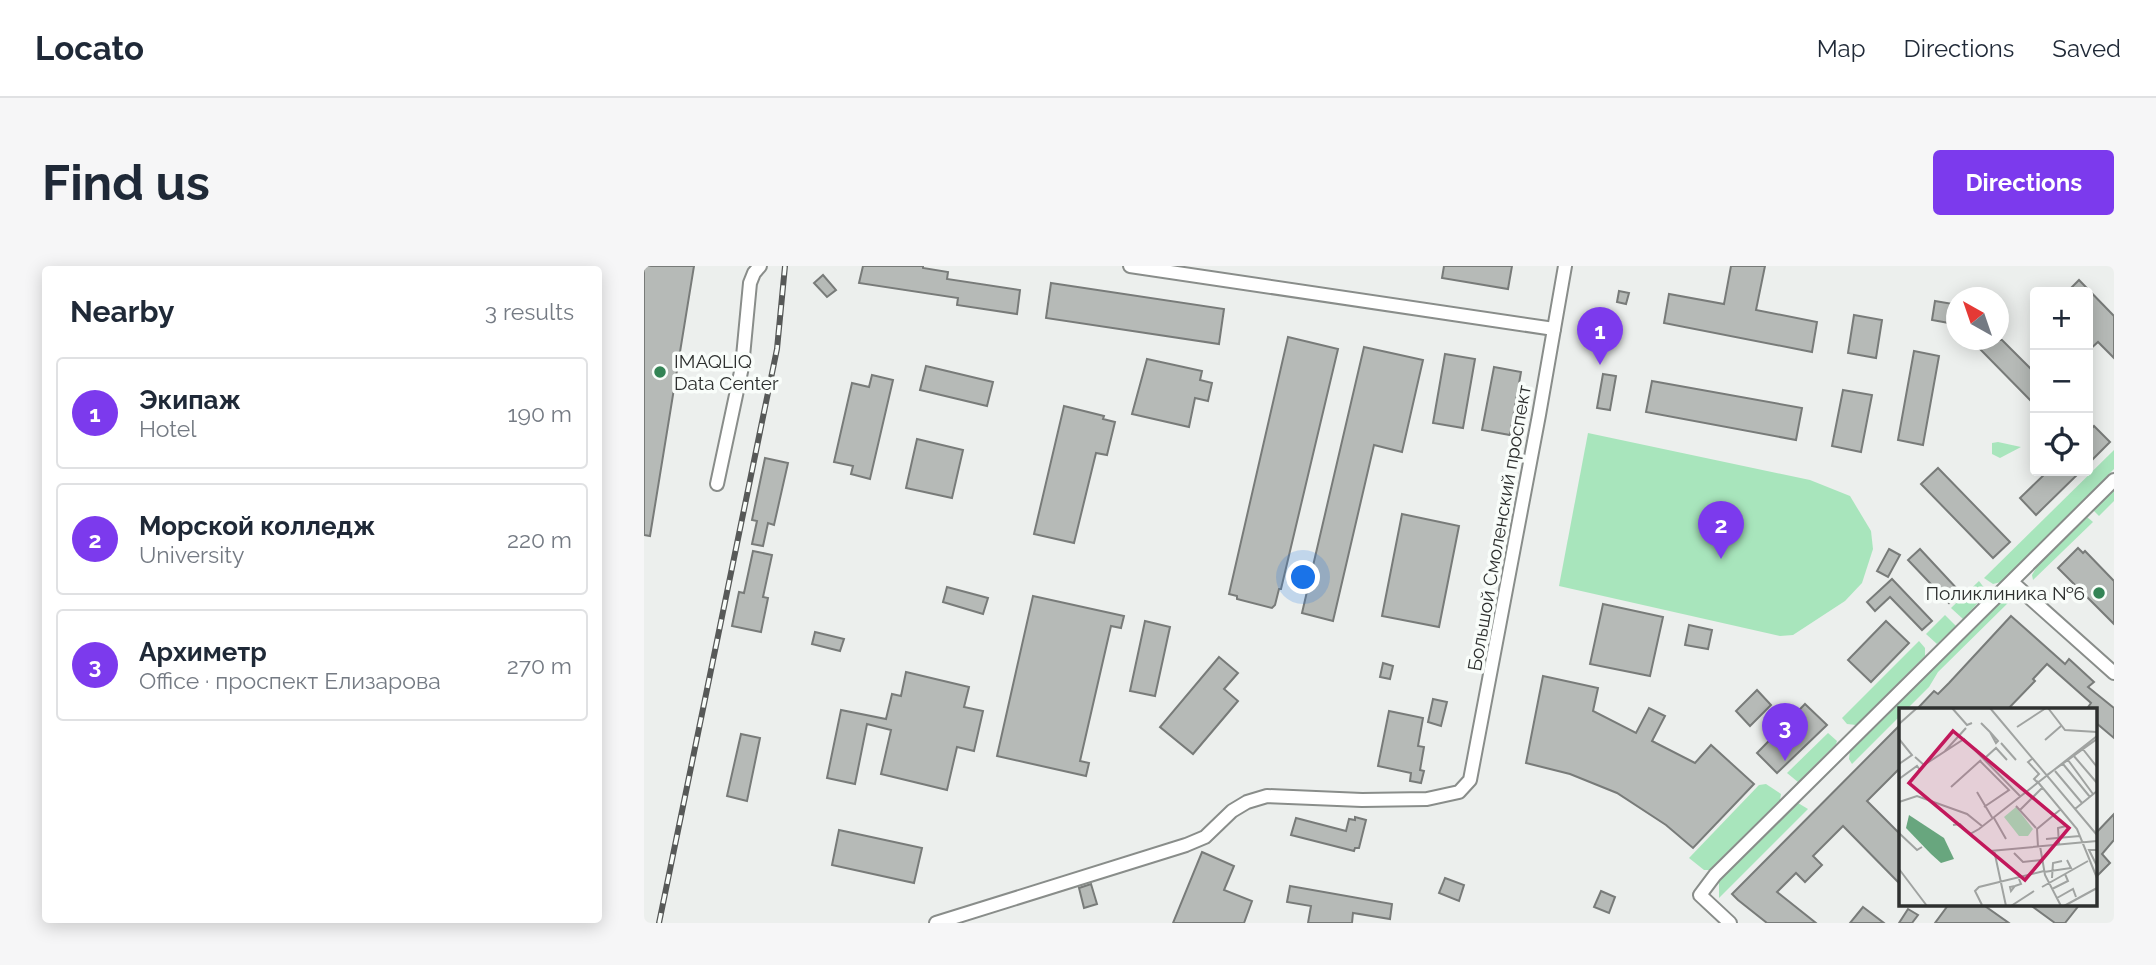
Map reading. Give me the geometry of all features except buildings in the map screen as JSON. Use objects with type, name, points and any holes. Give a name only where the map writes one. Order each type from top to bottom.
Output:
[{"type":"street","points":[[718,484],[742,367],[750,283],[760,266]]},
{"type":"street","points":[[1130,266],[1554,329]]},
{"type":"street","name":"Большой Смоленский проспект","points":[[936,923],[1186,845],[1205,837],[1232,811],[1247,802],[1267,796],[1427,799],[1459,792],[1470,780],[1474,764],[1565,266]]},
{"type":"street","points":[[1730,923],[1700,895],[1715,875],[2114,480]]},
{"type":"street","points":[[2012,582],[2114,673]]},
{"type":"green space","points":[[1588,433],[1810,480],[1850,496],[1871,531],[1873,549],[1862,583],[1845,601],[1793,635],[1780,636],[1559,586]]},
{"type":"green space","points":[[1992,443],[2021,447],[2000,458],[1992,454]]},
{"type":"green space","points":[[2114,450],[2114,469],[2001,582],[1993,584],[1984,578],[2088,476],[2093,476],[2093,471]]},
{"type":"green space","points":[[2114,489],[2114,501],[2099,516],[2093,510]]},
{"type":"green space","points":[[2087,517],[2093,522],[2033,580],[2032,575],[2038,565]]},
{"type":"green space","points":[[1979,581],[1985,589],[1985,595],[1963,619],[1951,608]]},
{"type":"green space","points":[[2013,598],[1938,672],[1929,687],[1908,708],[1899,708],[1899,717],[1852,764],[1849,759],[1850,750],[2003,599]]},
{"type":"green space","points":[[1945,615],[1956,626],[1937,644],[1926,634]]},
{"type":"green space","points":[[1919,641],[1925,648],[1925,656],[1856,725],[1847,724],[1842,718]]},
{"type":"green space","points":[[1828,733],[1837,741],[1836,744],[1798,782],[1787,773]]},
{"type":"green space","points":[[1766,784],[1781,794],[1780,800],[1709,870],[1704,870],[1689,858],[1759,785]]},
{"type":"green space","points":[[1798,803],[1808,809],[1719,898],[1719,882],[1722,876]]},
{"type":"railway","points":[[659,923],[777,349],[785,266]]},
{"type":"place","name":"Экипаж","points":[[1600,365]]},
{"type":"place","name":"IMAQLIQ Data Center","points":[[660,372]]},
{"type":"place","name":"Морской колледж","points":[[1721,559]]},
{"type":"place","name":"Поликлиника №6","points":[[2099,593]]},
{"type":"place","name":"Архиметр","points":[[1785,761]]}]
